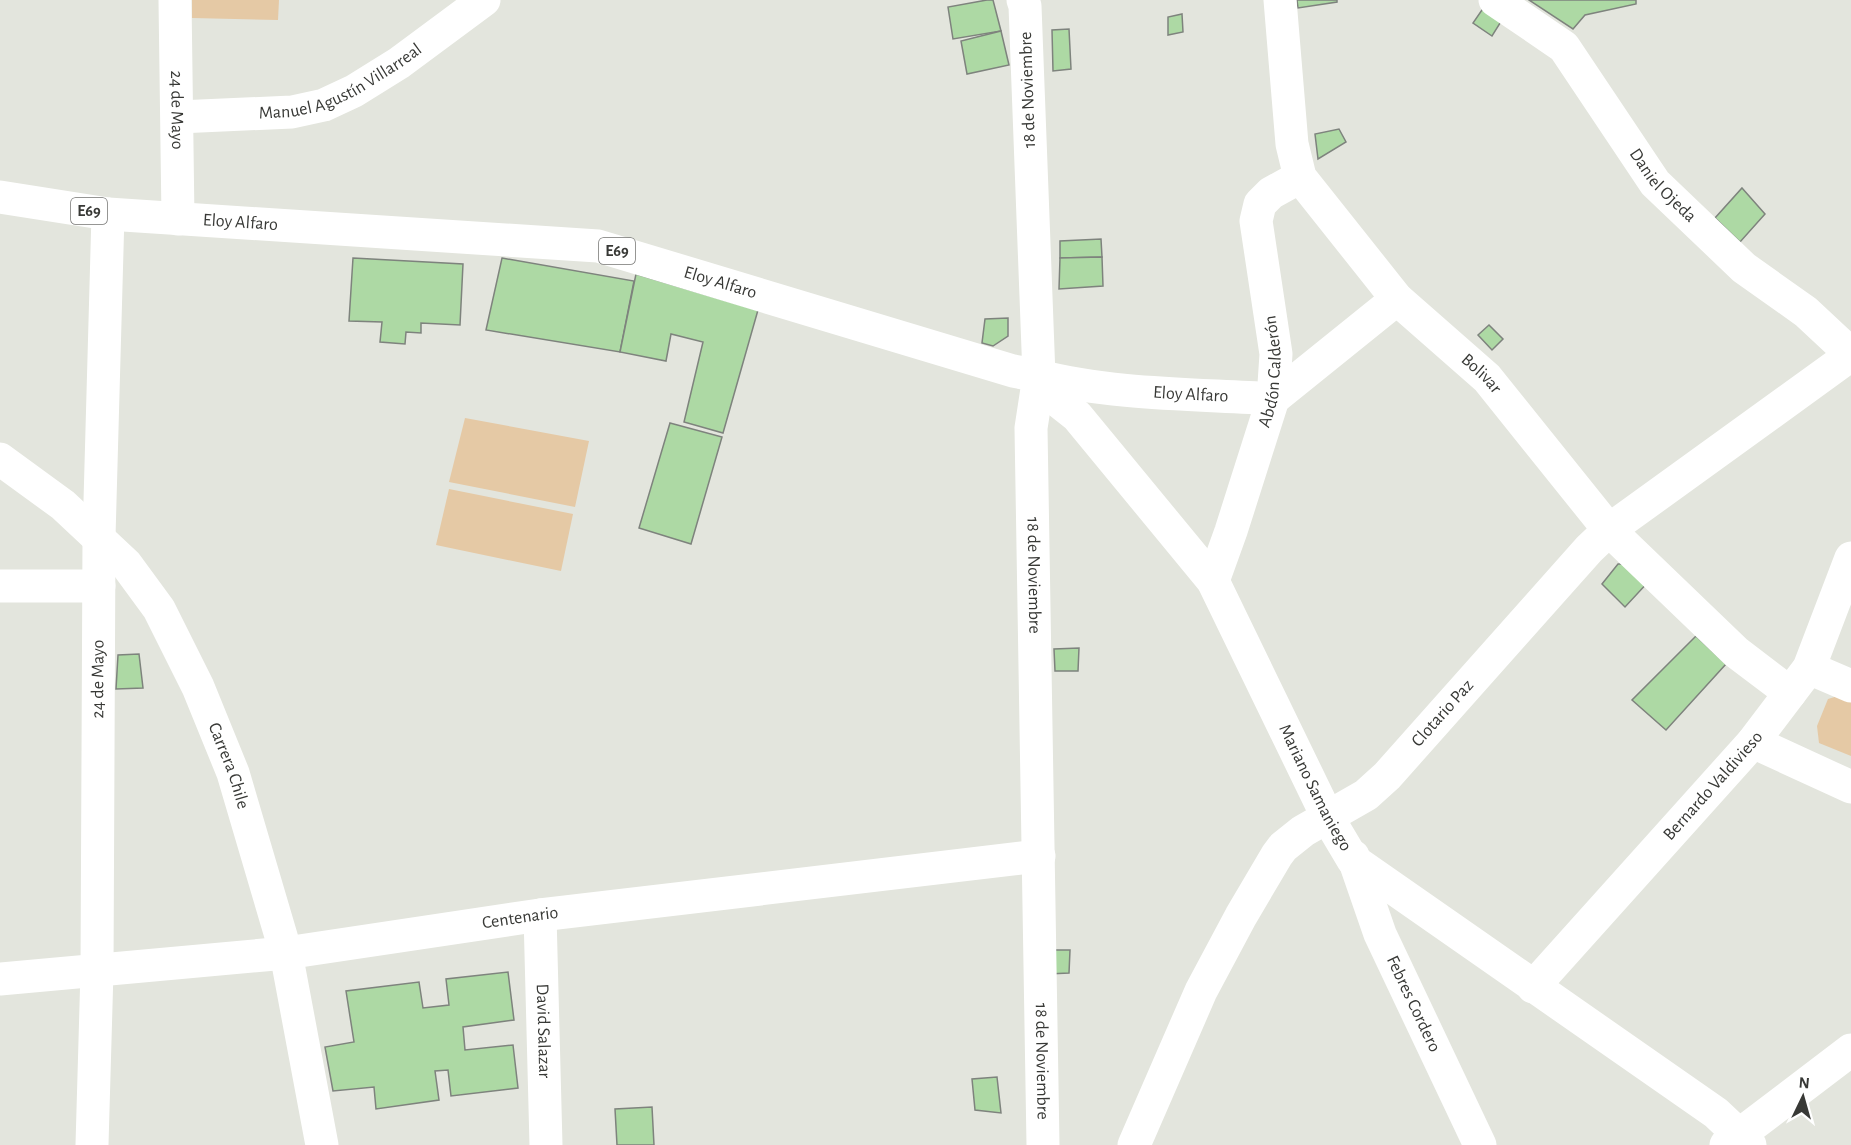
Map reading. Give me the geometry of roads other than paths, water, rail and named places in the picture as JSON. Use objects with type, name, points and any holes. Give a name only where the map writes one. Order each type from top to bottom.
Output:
[{"type":"street","name":"24 de Mayo","points":[[175,0],[178,219]]},
{"type":"street","name":"Manuel Agustín Villarreal","points":[[178,117],[292,112],[324,105],[354,91],[399,63],[484,0]]},
{"type":"street","name":"Bolivar","points":[[1280,0],[1292,144],[1300,177],[1397,299],[1487,378],[1609,530],[1736,652],[1800,681],[1851,686]]},
{"type":"street","name":"Daniel Ojeda","points":[[1495,0],[1564,47],[1655,183],[1744,268],[1806,312],[1851,354]]},
{"type":"street","name":"18 de Noviembre","points":[[1030,2],[1039,376],[1031,428],[1043,1145]]},
{"type":"street","name":"Abdón Calderón","points":[[1213,581],[1273,399],[1276,354],[1256,220],[1260,204],[1271,193],[1300,177]]},
{"type":"street","name":"Eloy Alfaro","points":[[0,197],[108,214],[598,246],[1013,371],[1063,382],[1116,389],[1273,399]]},
{"type":"street","name":"24 de Mayo","points":[[92,1145],[97,971],[99,537],[108,214]]},
{"type":"street","points":[[1273,399],[1397,299]]},
{"type":"street","name":"Clotario Paz","points":[[1134,1145],[1201,991],[1283,847],[1303,831],[1366,795],[1387,776],[1589,549],[1609,530],[1851,354]]},
{"type":"street","name":"Mariano Samaniego","points":[[1039,376],[1058,401],[1077,416],[1213,581],[1328,818],[1353,860],[1716,1113],[1738,1141]]},
{"type":"street","points":[[1090,432],[1088,411],[1102,394],[1116,389]]},
{"type":"street","name":"Carrera Chile","points":[[0,459],[63,505],[126,564],[159,609],[198,687],[233,773],[286,953],[322,1145]]},
{"type":"street","name":"Bernardo Valdivieso","points":[[1533,987],[1753,742],[1800,681],[1851,558]]},
{"type":"street","points":[[0,586],[99,586]]},
{"type":"street","points":[[1753,742],[1851,787]]},
{"type":"street","points":[[1353,860],[1349,832],[1351,819],[1366,795]]},
{"type":"street","name":"Centenario","points":[[0,979],[286,953],[540,915],[1039,856]]},
{"type":"street","name":"Febres Cordero","points":[[1353,860],[1380,933],[1480,1145]]},
{"type":"street","points":[[1380,933],[1380,918],[1383,909],[1388,904],[1402,901],[1424,908]]},
{"type":"street","name":"David Salazar","points":[[540,915],[546,1145]]},
{"type":"street","points":[[1738,1141],[1851,1050]]}]
